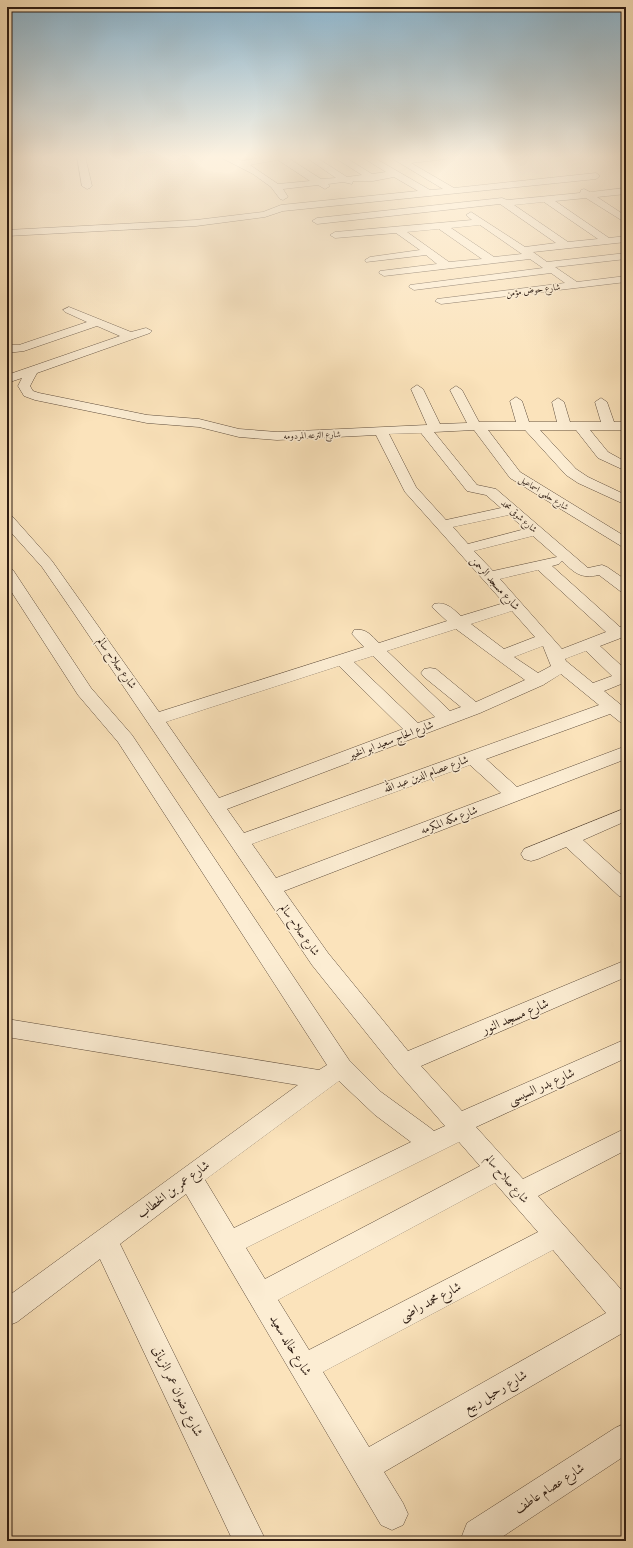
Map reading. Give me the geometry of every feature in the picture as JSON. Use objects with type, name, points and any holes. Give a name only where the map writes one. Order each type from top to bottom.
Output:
[{"type":"street","points":[[7,233],[106,228]]},
{"type":"street","points":[[335,235],[418,228]]},
{"type":"street","points":[[445,228],[491,260]]},
{"type":"street","points":[[491,228],[571,282]]},
{"type":"street","points":[[541,228],[565,245]]},
{"type":"street","points":[[588,228],[607,241]]},
{"type":"street","points":[[400,230],[447,266]]},
{"type":"street","points":[[384,273],[491,260],[565,245],[626,239]]},
{"type":"street","points":[[370,260],[429,252]]},
{"type":"street","points":[[414,287],[626,256]]},
{"type":"street","name":"شارع حوض مؤمن","points":[[441,301],[571,282],[625,278]]},
{"type":"street","points":[[69,310],[130,336]]},
{"type":"street","points":[[7,349],[20,348],[98,322]]},
{"type":"street","points":[[7,379],[146,331]]},
{"type":"street","name":"شارع الترعه المردومه","points":[[32,370],[24,386],[28,393],[147,419],[198,422],[239,433],[271,436],[332,435],[476,426],[626,426]]},
{"type":"street","name":"شارع شوقى محمد","points":[[417,390],[429,428],[472,488],[476,490],[486,490],[512,510],[584,572],[602,570],[626,588]]},
{"type":"street","name":"شارع حلمى اسماعيل","points":[[456,390],[476,426],[509,468],[524,482],[626,543]]},
{"type":"street","points":[[516,401],[526,426],[571,472],[583,480],[626,501]]},
{"type":"street","points":[[558,402],[564,425]]},
{"type":"street","points":[[601,402],[608,425]]},
{"type":"street","points":[[579,425],[603,455],[626,467]]},
{"type":"street","name":"شارع مسجد الرحمن","points":[[381,431],[410,489],[546,639],[555,651],[559,662],[619,712]]},
{"type":"street","points":[[486,490],[524,482]]},
{"type":"street","points":[[611,493],[626,489]]},
{"type":"street","points":[[442,525],[512,510]]},
{"type":"street","name":"شارع صلاح سالم","points":[[7,519],[52,571],[156,719],[320,959],[404,1063],[557,1235],[626,1316]]},
{"type":"street","points":[[464,549],[537,531]]},
{"type":"street","points":[[488,576],[567,558]]},
{"type":"street","points":[[541,564],[622,632]]},
{"type":"street","points":[[7,573],[84,691],[125,739],[332,1074]]},
{"type":"street","points":[[156,719],[514,604]]},
{"type":"street","points":[[440,607],[457,622],[537,682]]},
{"type":"street","name":"شارع الحاج سعيد ابو الخير","points":[[216,806],[474,709],[537,682],[559,662],[588,644],[622,632]]},
{"type":"street","points":[[360,634],[448,719]]},
{"type":"street","points":[[501,656],[546,639]]},
{"type":"street","points":[[588,644],[625,676],[591,690]]},
{"type":"street","points":[[341,660],[415,731]]},
{"type":"street","points":[[430,672],[474,709]]},
{"type":"street","name":"شارع عصام الدين عبد الله","points":[[240,841],[473,757],[619,712]]},
{"type":"street","name":"شارع مكه المكرمه","points":[[271,888],[626,752]]},
{"type":"street","points":[[473,757],[514,795]]},
{"type":"street","points":[[531,854],[626,814]]},
{"type":"street","points":[[569,838],[626,891]]},
{"type":"street","name":"شارع مسجد النور","points":[[404,1063],[626,968]]},
{"type":"street","points":[[7,1028],[332,1074],[352,1081],[379,1106],[432,1143]]},
{"type":"street","name":"شارع بدر السيسى","points":[[230,1243],[432,1143],[459,1126],[626,1048]]},
{"type":"street","name":"شارع عمر بن الخطاب","points":[[7,1313],[189,1177],[332,1074]]},
{"type":"street","points":[[519,1193],[626,1138]]},
{"type":"street","points":[[260,1295],[498,1169]]},
{"type":"street","name":"شارع خالد سعيد","points":[[189,1177],[392,1514]]},
{"type":"street","name":"شارع محمد راضى","points":[[304,1367],[557,1235]]},
{"type":"street","name":"شارع رضوان عمر الزياتى","points":[[105,1240],[250,1541]]},
{"type":"street","name":"شارع رحيل ربيع","points":[[363,1467],[626,1316]]},
{"type":"street","name":"شارع عصام عاطف","points":[[476,1541],[478,1534],[626,1438]]}]
